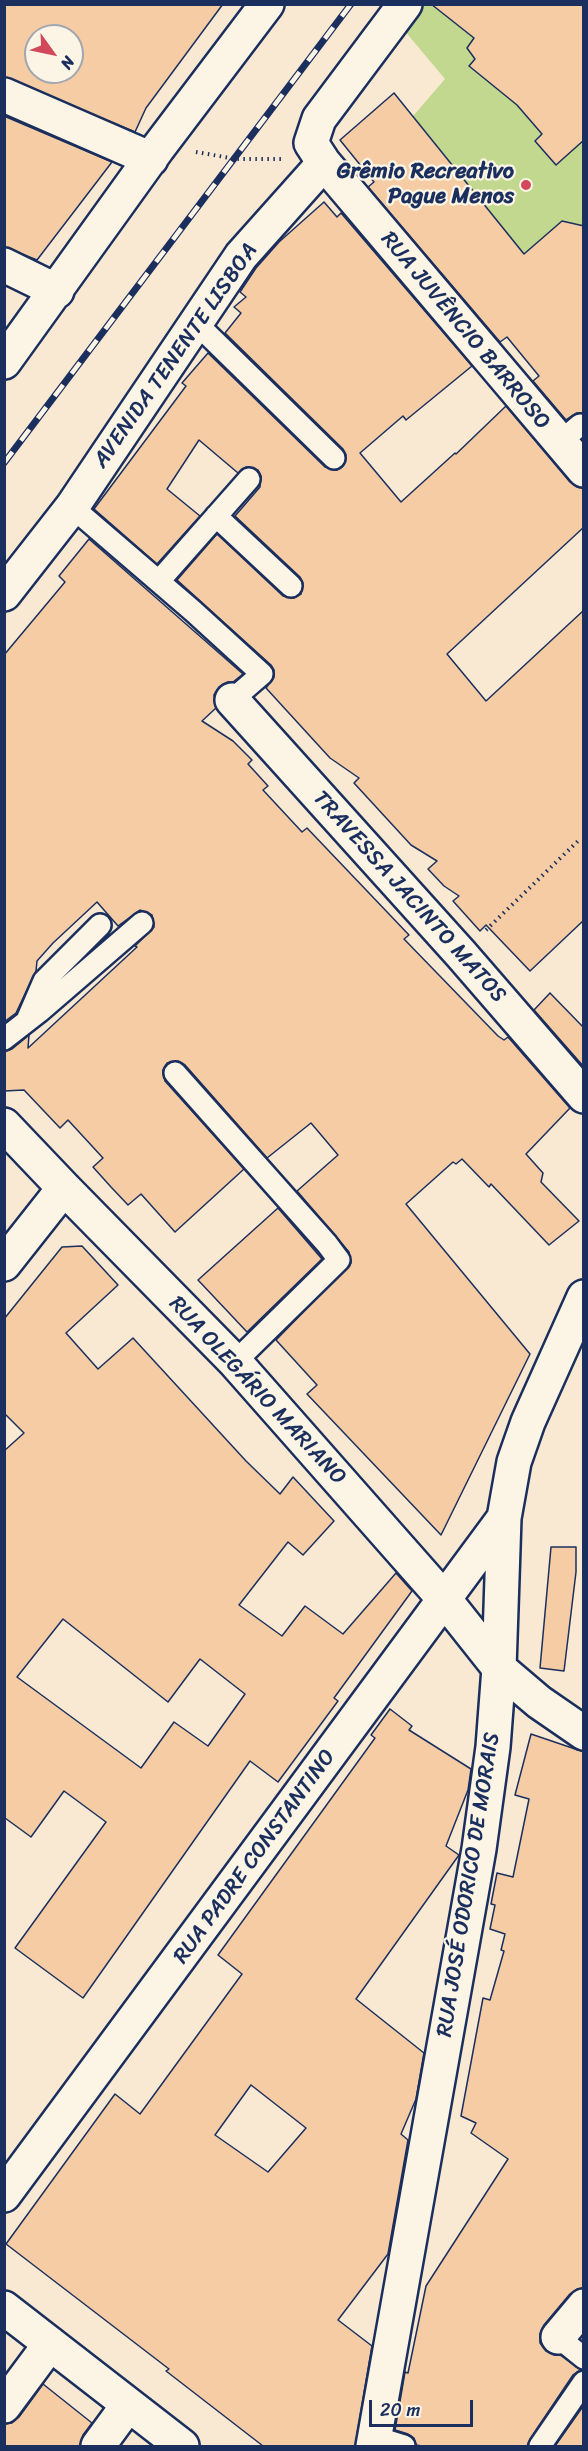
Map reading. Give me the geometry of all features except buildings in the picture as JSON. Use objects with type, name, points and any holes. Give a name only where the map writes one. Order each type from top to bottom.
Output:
[{"type":"street","points":[[4,362],[155,153],[267,4]]},
{"type":"street","points":[[319,168],[310,143],[319,119],[405,4]]},
{"type":"street","points":[[4,95],[155,153]]},
{"type":"street","name":"AVENIDA TENENTE LISBOA","points":[[4,594],[72,507],[241,256],[319,168]]},
{"type":"street","name":"RUA JUVÊNCIO BARROSO","points":[[319,168],[570,433],[584,470]]},
{"type":"street","points":[[4,265],[57,291]]},
{"type":"street","name":"TRAVESSA JACINTO MATOS","points":[[232,700],[461,954],[584,1096]]},
{"type":"street","name":"RUA OLEGÁRIO MARIANO","points":[[4,1125],[235,1362],[445,1600],[499,1668],[539,1702],[584,1733]]},
{"type":"street","points":[[4,1264],[63,1188]]},
{"type":"street","name":"RUA JOSÉ ODORICO DE MORAIS","points":[[384,2443],[479,1849],[493,1747],[499,1668],[504,1518],[514,1462],[528,1422],[584,1297]]},
{"type":"street","name":"RUA PADRE CONSTANTINO","points":[[4,2195],[504,1518]]},
{"type":"street","points":[[558,2337],[584,2306]]},
{"type":"street","points":[[4,2308],[182,2446]]},
{"type":"street","points":[[4,2406],[50,2344]]},
{"type":"street","points":[[98,2446],[128,2405]]},
{"type":"lane","points":[[196,323],[334,458]]},
{"type":"lane","points":[[159,581],[249,479]]},
{"type":"lane","points":[[72,507],[159,581],[262,674],[232,700]]},
{"type":"lane","points":[[216,516],[291,586]]},
{"type":"lane","points":[[4,1039],[142,923]]},
{"type":"lane","points":[[26,1021],[44,981],[100,925]]},
{"type":"lane","points":[[175,1073],[339,1260],[235,1362]]},
{"type":"lane","points":[[558,2337],[584,2358]]},
{"type":"lane","points":[[540,2446],[584,2382]]},
{"type":"path","points":[[155,153],[186,149],[236,159],[260,157],[285,159],[319,168]]},
{"type":"path","points":[[461,954],[578,841]]},
{"type":"green space","name":"Grêmio Recreativo Pague Menos","points":[[424,5],[583,5],[583,429],[475,299],[524,254],[413,116],[445,79],[404,30]]},
{"type":"railway","points":[[4,463],[351,4]]},
{"type":"place","name":"Grêmio Recreativo Pague Menos","points":[[526,185]]}]
